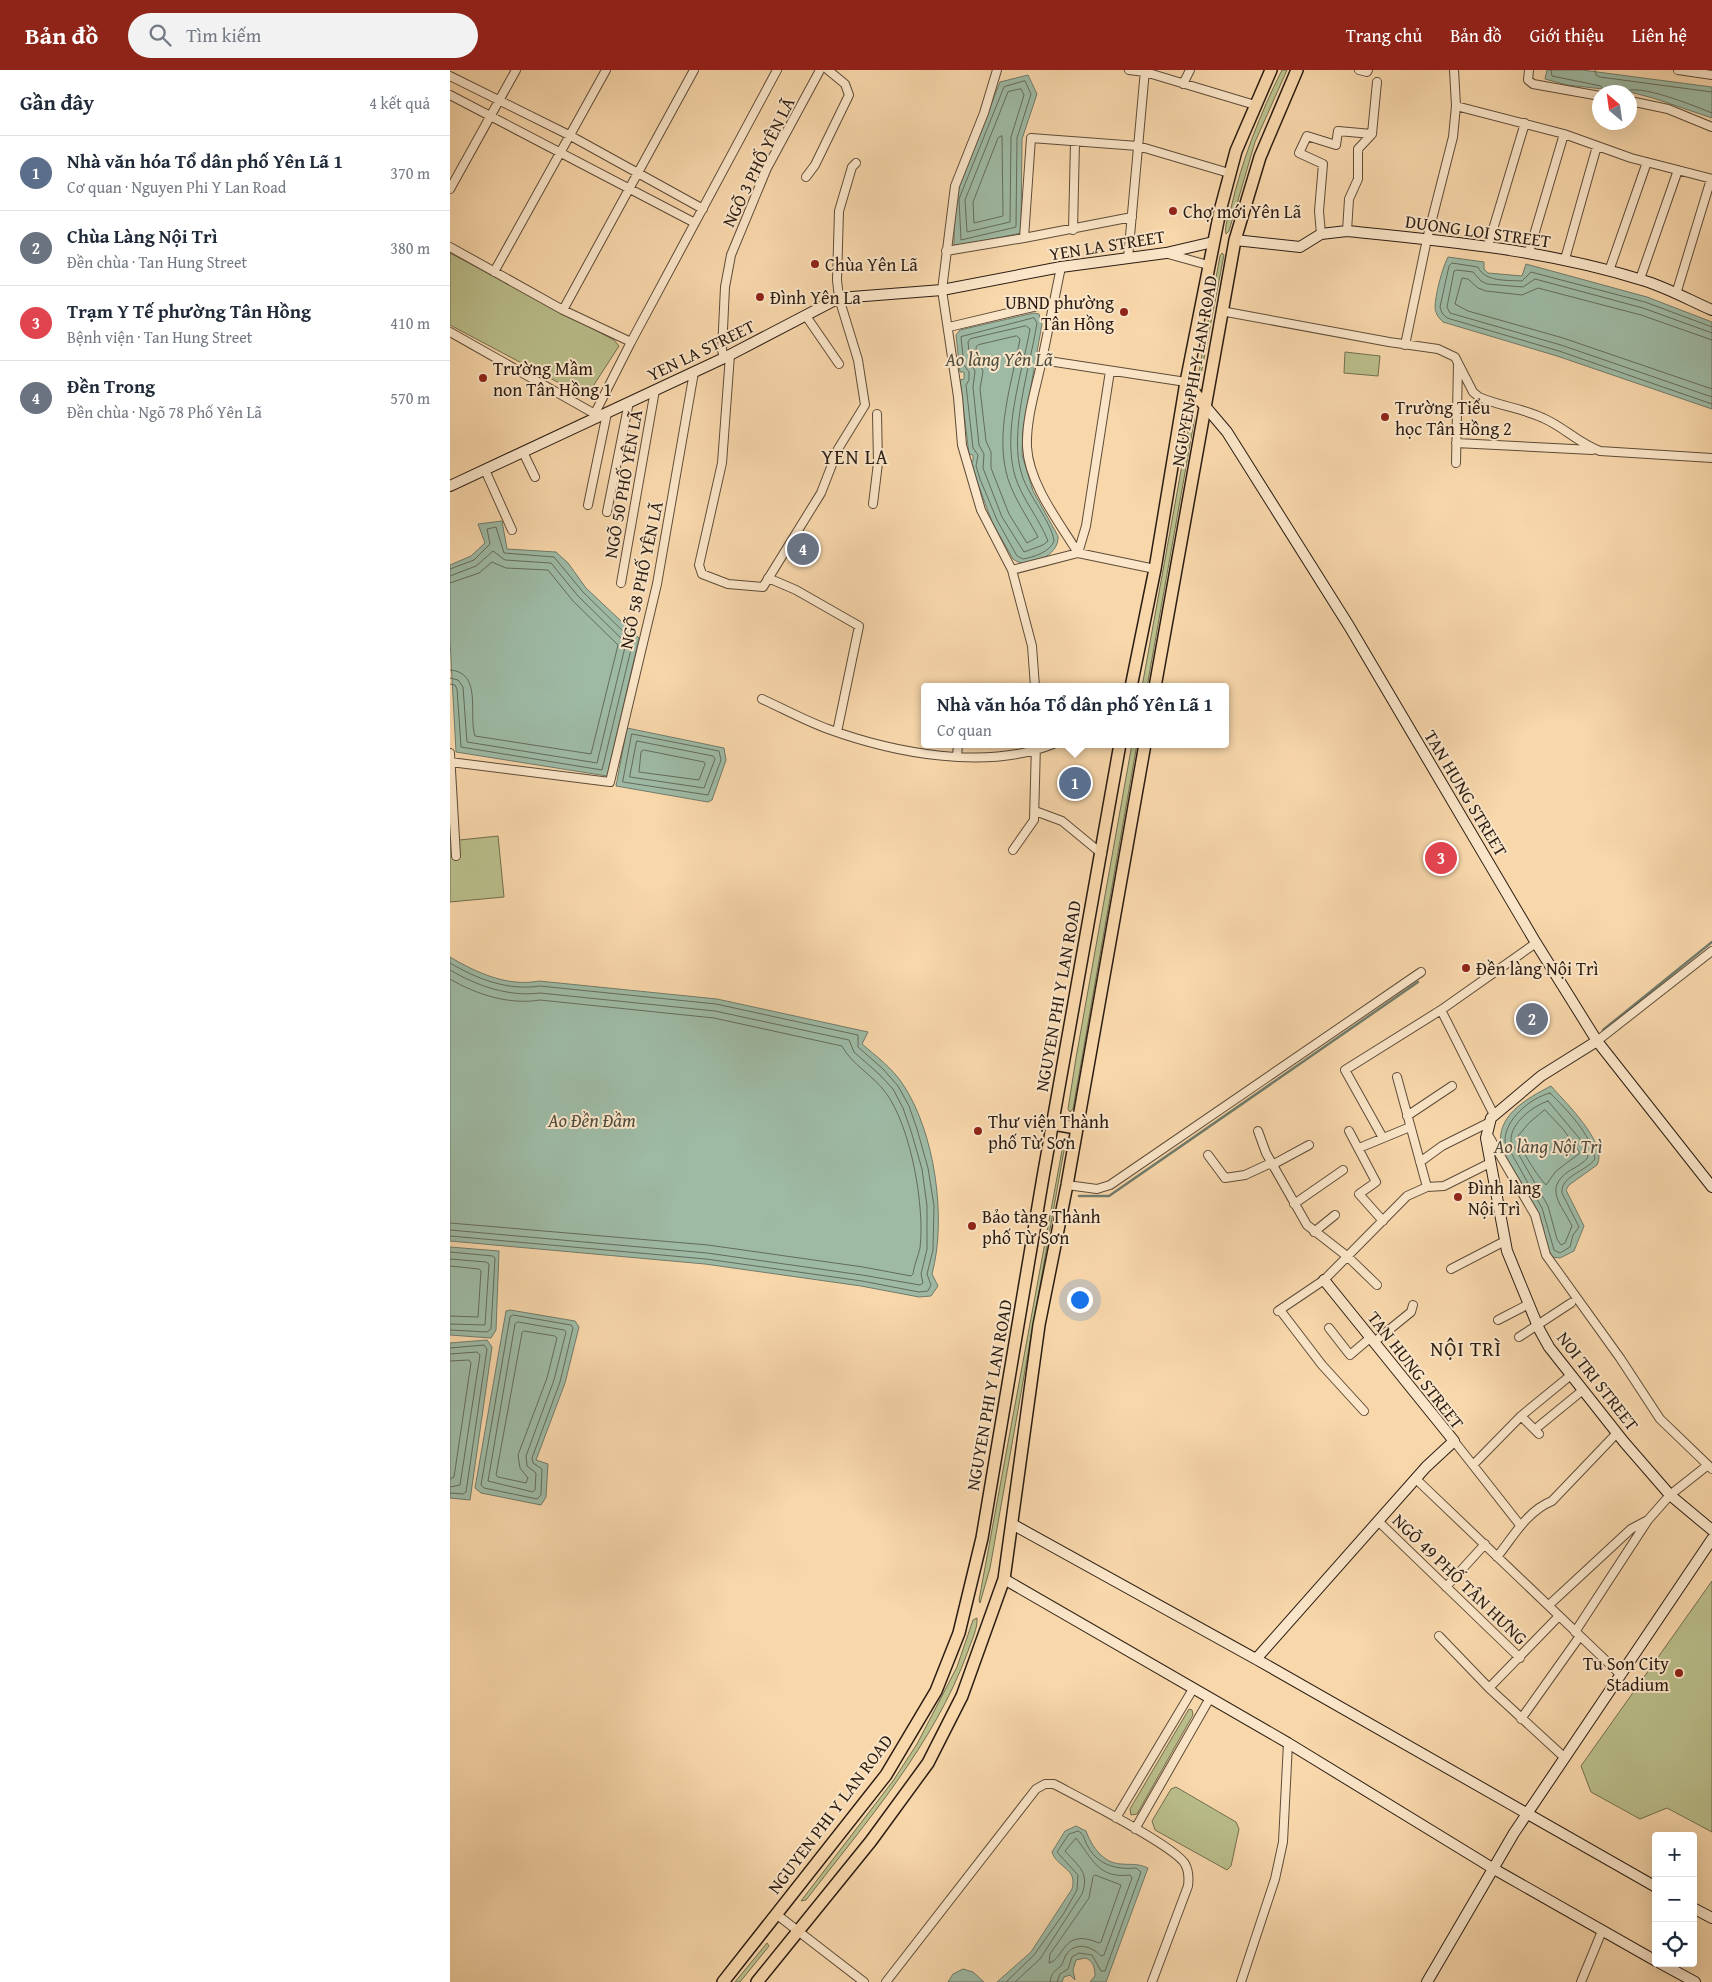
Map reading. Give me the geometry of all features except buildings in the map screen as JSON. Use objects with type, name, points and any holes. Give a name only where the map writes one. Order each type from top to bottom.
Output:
[{"type":"main road","name":"NGUYEN PHI Y LAN ROAD","points":[[1132,683],[1155,569],[1186,382],[1213,242],[1229,173],[1255,105],[1271,70]]},
{"type":"main road","name":"NGUYEN PHI Y LAN ROAD","points":[[1156,683],[1235,240],[1260,157],[1297,70]]},
{"type":"main road","points":[[1213,242],[1235,240]]},
{"type":"main road","points":[[1186,382],[1206,406]]},
{"type":"main road","name":"NGUYEN PHI Y LAN ROAD","points":[[723,1982],[886,1775],[920,1720],[952,1654],[982,1538],[1119,748]]},
{"type":"main road","points":[[757,1982],[871,1841],[928,1763],[962,1696],[1004,1579],[1039,1325],[1067,1186],[1144,748]]},
{"type":"main road","points":[[1053,1124],[1076,1128]]},
{"type":"street","points":[[450,189],[516,70]]},
{"type":"street","points":[[494,272],[606,70]]},
{"type":"street","points":[[563,310],[694,70]]},
{"type":"street","points":[[450,332],[594,417],[631,342],[777,70]]},
{"type":"street","name":"NGÕ 3 PHỐ YÊN LÃ","points":[[768,578],[763,587],[728,584],[702,574],[699,565],[722,463],[727,356],[722,350],[725,287],[731,255],[767,168],[820,70]]},
{"type":"street","points":[[806,177],[814,165],[849,95],[845,84],[828,70]]},
{"type":"street","points":[[997,70],[984,113],[955,186],[942,290],[958,397],[959,431],[969,477],[981,510],[1012,570],[1032,646],[1035,683]]},
{"type":"street","points":[[1129,70],[1145,71],[1255,105]]},
{"type":"street","points":[[1184,84],[1190,70]]},
{"type":"street","points":[[1359,70],[1367,72],[1368,70]]},
{"type":"street","points":[[1405,344],[1427,239],[1453,137],[1456,106],[1454,70]]},
{"type":"street","points":[[1528,70],[1528,80],[1533,84],[1592,95]]},
{"type":"street","points":[[1678,70],[1712,74]]},
{"type":"street","points":[[1128,258],[1145,71]]},
{"type":"street","points":[[450,76],[570,135],[703,209]]},
{"type":"street","points":[[1347,231],[1349,199],[1358,180],[1358,149],[1372,134],[1377,82]]},
{"type":"street","points":[[450,96],[491,115],[695,223]]},
{"type":"street","points":[[1637,102],[1668,109],[1712,127]]},
{"type":"street","points":[[1456,106],[1564,134],[1647,162],[1712,179],[1676,294]]},
{"type":"street","points":[[1488,246],[1525,123]]},
{"type":"street","points":[[1320,234],[1319,211],[1323,164],[1299,153],[1307,136],[1336,145],[1338,131],[1372,134]]},
{"type":"street","points":[[1529,252],[1564,134]]},
{"type":"street","points":[[1024,238],[1031,138],[1138,146],[1229,173]]},
{"type":"street","points":[[1073,230],[1075,142]]},
{"type":"street","points":[[1566,259],[1597,146]]},
{"type":"street","points":[[1609,271],[1647,162]]},
{"type":"street","points":[[837,732],[859,626],[796,590],[768,578],[821,493],[838,449],[866,405],[858,360],[840,298],[837,280],[839,211],[852,167],[856,163]]},
{"type":"street","points":[[1640,279],[1678,170]]},
{"type":"street","points":[[946,251],[1073,230],[1132,217]]},
{"type":"street","name":"DUONG LOI STREET","points":[[1235,240],[1300,247],[1320,234],[1347,231],[1529,252],[1566,259],[1640,279],[1712,310]]},
{"type":"street","name":"YEN LA STREET","points":[[450,486],[594,417],[694,372],[840,298],[942,290],[1061,267],[1166,253],[1213,242]]},
{"type":"street","points":[[450,247],[563,310],[631,342]]},
{"type":"street","points":[[1166,253],[1208,265]]},
{"type":"street","points":[[1061,267],[1030,416],[1027,448],[1041,490],[1078,553]]},
{"type":"street","points":[[949,327],[1055,302]]},
{"type":"street","points":[[1221,311],[1438,349],[1450,354],[1458,361],[1473,392],[1479,397],[1525,410],[1544,418],[1562,428],[1585,446],[1600,451]]},
{"type":"street","points":[[806,316],[839,364]]},
{"type":"street","points":[[1042,360],[1186,382]]},
{"type":"street","points":[[1456,463],[1458,361]]},
{"type":"street","points":[[1078,553],[1086,526],[1110,370]]},
{"type":"street","name":"NGÕ 58 PHỐ YÊN LÃ","points":[[450,762],[610,782],[657,584],[694,372]]},
{"type":"street","name":"NGÕ 50 PHỐ YÊN LÃ","points":[[621,583],[655,390]]},
{"type":"street","points":[[607,512],[629,402]]},
{"type":"street","name":"TAN HUNG STREET","points":[[1206,406],[1227,432],[1349,626],[1536,944],[1597,1041],[1712,1187]]},
{"type":"street","points":[[588,504],[606,413]]},
{"type":"street","points":[[873,504],[878,463],[877,414]]},
{"type":"street","points":[[1456,443],[1712,458]]},
{"type":"street","points":[[523,452],[535,477]]},
{"type":"street","points":[[485,470],[512,530]]},
{"type":"street","points":[[1012,570],[1078,553],[1155,569]]},
{"type":"street","points":[[762,699],[837,732],[880,744],[957,758],[1009,757],[1036,748],[1036,811],[1034,820],[1026,835],[1012,850]]},
{"type":"street","points":[[957,758],[958,748]]},
{"type":"street","points":[[450,753],[456,856]]},
{"type":"street","points":[[1036,811],[1062,821],[1102,854]]},
{"type":"street","points":[[1383,1138],[1345,1070],[1441,1010],[1536,944]]},
{"type":"street","points":[[1420,1162],[1442,1146],[1492,1118],[1541,1076],[1597,1041],[1712,951]]},
{"type":"street","points":[[1067,1186],[1097,1189],[1110,1185],[1421,972]]},
{"type":"street","points":[[1441,1010],[1492,1118]]},
{"type":"street","points":[[1397,1077],[1427,1187]]},
{"type":"street","points":[[1407,1116],[1452,1086]]},
{"type":"street","name":"NOI TRI STREET","points":[[1492,1118],[1487,1133],[1490,1162],[1507,1251],[1537,1325],[1549,1348],[1617,1433],[1670,1495],[1712,1530]]},
{"type":"street","points":[[1359,1148],[1410,1127]]},
{"type":"street","points":[[1258,1131],[1271,1164],[1307,1225],[1348,1257],[1377,1285]]},
{"type":"street","points":[[1349,1131],[1376,1182],[1359,1194],[1383,1221]]},
{"type":"street","points":[[1487,1133],[1534,1215],[1546,1255],[1620,1358],[1660,1419],[1710,1467],[1670,1495],[1648,1520],[1578,1634],[1520,1719]]},
{"type":"street","points":[[1208,1155],[1225,1178],[1245,1175],[1309,1145]]},
{"type":"street","points":[[1364,1411],[1322,1364],[1279,1311],[1324,1280],[1407,1196],[1427,1187],[1449,1184],[1490,1162]]},
{"type":"street","points":[[1294,1204],[1343,1170]]},
{"type":"street","points":[[1314,1232],[1335,1215]]},
{"type":"street","points":[[1451,1269],[1505,1241]]},
{"type":"street","name":"TAN HUNG STREET","points":[[1256,1659],[1416,1479],[1454,1441],[1324,1280]]},
{"type":"street","points":[[1519,1337],[1571,1303]]},
{"type":"street","points":[[1498,1320],[1529,1304]]},
{"type":"street","points":[[1330,1328],[1350,1354],[1411,1312],[1413,1305]]},
{"type":"street","points":[[1473,1465],[1521,1416],[1571,1375]]},
{"type":"street","points":[[1521,1416],[1539,1430],[1583,1390]]},
{"type":"street","points":[[1497,1557],[1520,1525],[1543,1505],[1552,1501],[1617,1433]]},
{"type":"street","points":[[1454,1441],[1520,1525]]},
{"type":"street","points":[[1416,1479],[1621,1675]]},
{"type":"street","points":[[1549,1605],[1632,1529],[1648,1520]]},
{"type":"street","name":"NGÕ 49 PHỐ TÂN HƯNG","points":[[1378,1521],[1520,1658]]},
{"type":"street","points":[[1012,1524],[1256,1659],[1652,1885]]},
{"type":"street","points":[[1427,1982],[1528,1814],[1712,1540]]},
{"type":"street","points":[[1446,1587],[1485,1544]]},
{"type":"street","points":[[1004,1579],[1288,1743],[1494,1869],[1652,1959]]},
{"type":"street","points":[[1489,1688],[1559,1616]]},
{"type":"street","points":[[1438,1636],[1520,1719],[1565,1758]]},
{"type":"street","points":[[1116,1818],[1193,1689]]},
{"type":"street","points":[[1135,1829],[1210,1698]]},
{"type":"street","points":[[1240,1982],[1275,1879],[1283,1842],[1288,1743]]},
{"type":"street","points":[[886,1982],[1040,1786],[1054,1784],[1135,1829],[1176,1854],[1184,1863],[1189,1874],[1188,1886],[1152,1982]]},
{"type":"street","points":[[1697,1910],[1712,1918]]},
{"type":"street","points":[[776,1914],[864,1982]]},
{"type":"street","points":[[1581,1982],[1602,1931]]},
{"type":"street","points":[[1667,1967],[1695,1982]]},
{"type":"green space","points":[[1282,70],[1287,70],[1255,142],[1229,231],[1226,234],[1227,221],[1246,155],[1266,103]]},
{"type":"green space","points":[[450,253],[614,340],[619,346],[588,394],[580,394],[450,325]]},
{"type":"green space","points":[[1222,253],[1224,255],[1201,374],[1199,371]]},
{"type":"green space","points":[[1345,352],[1380,356],[1378,376],[1344,373]]},
{"type":"green space","points":[[1194,412],[1194,422],[1148,683],[1143,683],[1191,415]]},
{"type":"green space","points":[[1131,748],[1136,748],[1073,1109],[1070,1112],[1068,1109]]},
{"type":"green space","points":[[498,836],[504,897],[450,902],[450,841]]},
{"type":"green space","points":[[1063,1145],[1065,1147],[990,1568],[980,1603],[979,1600]]},
{"type":"green space","name":"Tu Son City Stadium","points":[[1712,1581],[1712,1832],[1667,1808],[1640,1819],[1591,1792],[1581,1766]]},
{"type":"green space","points":[[977,1618],[974,1635],[954,1685],[918,1751],[875,1812],[806,1900],[801,1901],[893,1781],[917,1744],[957,1667],[973,1620]]},
{"type":"green space","points":[[1189,1709],[1192,1710],[1193,1715],[1137,1814],[1131,1815],[1130,1809]]},
{"type":"green space","points":[[1176,1787],[1236,1822],[1239,1829],[1231,1866],[1227,1870],[1155,1830],[1152,1821],[1171,1789]]},
{"type":"green space","points":[[767,1943],[769,1946],[740,1982],[735,1982]]},
{"type":"water","points":[[1547,70],[1582,70],[1712,87],[1712,118],[1637,94],[1637,85],[1592,85],[1592,88],[1567,85],[1545,79]]},
{"type":"water","points":[[1028,75],[1037,94],[1022,139],[1021,233],[954,247],[954,199],[1000,82]]},
{"type":"water","points":[[1448,257],[1484,262],[1484,269],[1488,273],[1522,276],[1526,264],[1647,297],[1712,322],[1712,409],[1557,356],[1443,322],[1436,313],[1435,303],[1441,275]]},
{"type":"water","name":"Ao làng Yên Lã","points":[[1034,313],[1039,314],[1042,324],[1023,431],[1022,455],[1033,491],[1058,536],[1057,543],[1049,555],[1027,563],[1013,559],[992,522],[970,462],[973,461],[973,455],[969,454],[960,380],[964,379],[964,372],[960,372],[956,335],[960,330]]},
{"type":"water","points":[[502,521],[507,549],[556,552],[568,563],[586,588],[639,638],[607,776],[456,752],[450,640],[450,565],[471,556],[485,543],[478,524]]},
{"type":"water","points":[[627,728],[724,748],[726,760],[712,800],[708,802],[616,786]]},
{"type":"water","name":"Ao Đền Đầm","points":[[450,957],[482,973],[504,980],[516,982],[539,981],[717,999],[868,1032],[862,1044],[889,1067],[902,1083],[923,1125],[930,1150],[938,1202],[936,1252],[932,1274],[938,1286],[931,1296],[919,1297],[861,1286],[705,1264],[450,1241]]},
{"type":"water","name":"Ao làng Nội Trì","points":[[1551,1086],[1583,1123],[1597,1146],[1599,1156],[1597,1165],[1569,1185],[1566,1190],[1584,1226],[1574,1251],[1560,1258],[1552,1257],[1550,1253],[1537,1210],[1502,1150],[1500,1138],[1502,1128],[1514,1110],[1522,1103]]},
{"type":"water","points":[[450,1247],[499,1251],[496,1330],[491,1338],[450,1335]]},
{"type":"water","points":[[510,1310],[575,1321],[579,1327],[565,1383],[536,1460],[548,1464],[546,1497],[541,1505],[481,1493],[475,1488],[506,1311]]},
{"type":"water","points":[[487,1340],[492,1347],[470,1500],[450,1498],[450,1343]]},
{"type":"water","points":[[1076,1826],[1086,1831],[1091,1843],[1109,1861],[1148,1868],[1106,1982],[1090,1982],[1095,1976],[1095,1970],[1092,1962],[1085,1958],[1076,1960],[1073,1970],[1075,1980],[1070,1975],[1064,1977],[1062,1982],[997,1982],[1031,1952],[1072,1889],[1073,1882],[1070,1872],[1058,1862],[1052,1852],[1065,1831]]},
{"type":"water","points":[[963,1969],[973,1972],[984,1982],[948,1982],[953,1974]]},
{"type":"waterway","points":[[1603,1030],[1712,942]]},
{"type":"waterway","points":[[1079,1196],[1109,1196],[1418,982]]},
{"type":"place","name":"Chợ mới Yên Lã","points":[[1173,211]]},
{"type":"place","name":"Chùa Yên Lã","points":[[815,264]]},
{"type":"place","name":"Đình Yên La","points":[[760,297]]},
{"type":"place","name":"UBND phường Tân Hồng","points":[[1124,312]]},
{"type":"place","name":"Trường Mầm non Tân Hồng 1","points":[[483,378]]},
{"type":"place","name":"Trường Tiểu học Tân Hồng 2","points":[[1385,417]]},
{"type":"place","name":"Đền Trong","points":[[803,549]]},
{"type":"place","name":"Nhà văn hóa Tổ dân phố Yên Lã 1","points":[[1075,783]]},
{"type":"place","name":"Trạm Y Tế phường Tân Hồng","points":[[1441,858]]},
{"type":"place","name":"Đền làng Nội Trì","points":[[1466,968]]},
{"type":"place","name":"Chùa Làng Nội Trì","points":[[1532,1019]]},
{"type":"place","name":"Thư viện Thành phố Từ Sơn","points":[[978,1131]]},
{"type":"place","name":"Đình làng Nội Trì","points":[[1458,1197]]},
{"type":"place","name":"Bảo tàng Thành phố Từ Sơn","points":[[972,1226]]},
{"type":"place","name":"Tu Son City Stadium","points":[[1679,1673]]},
{"type":"district","name":"YEN LA","points":[[855,456]]},
{"type":"district","name":"NỘI TRÌ","points":[[1466,1348]]}]
